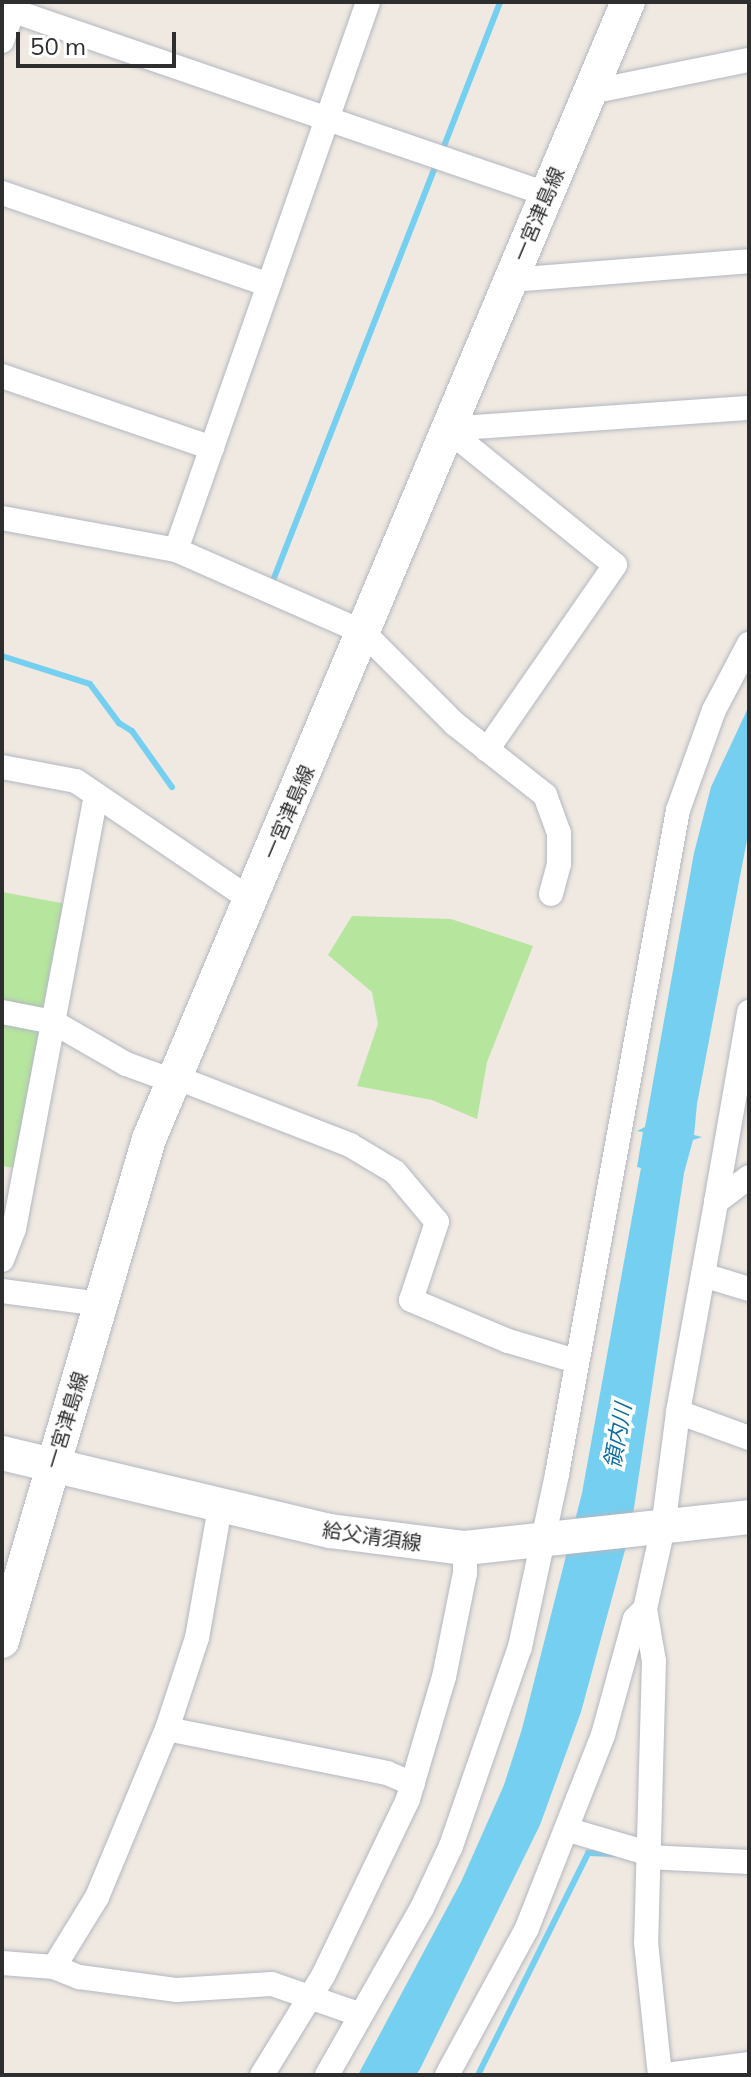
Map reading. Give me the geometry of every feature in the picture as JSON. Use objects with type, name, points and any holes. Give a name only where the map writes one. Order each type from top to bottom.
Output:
[{"type":"main road","name":"一宮津島線","points":[[2,1641],[149,1139],[628,2]]},
{"type":"main road","name":"給父清須線","points":[[2,1453],[220,1507],[343,1533],[465,1548],[749,1517]]},
{"type":"street","points":[[176,550],[368,2]]},
{"type":"street","points":[[2,41],[10,6],[546,194]]},
{"type":"street","points":[[590,92],[749,60]]},
{"type":"street","points":[[2,193],[269,285]]},
{"type":"street","points":[[510,280],[749,261]]},
{"type":"street","points":[[2,376],[212,448]]},
{"type":"street","points":[[447,429],[749,408]]},
{"type":"street","points":[[447,429],[615,565],[487,750]]},
{"type":"street","points":[[2,518],[176,550],[363,632],[487,750],[545,795],[554,813],[559,864],[551,894]]},
{"type":"street","points":[[327,2075],[451,1846],[520,1647],[546,1541],[576,1361],[678,810],[714,710],[749,644]]},
{"type":"street","points":[[2,767],[76,781],[251,900]]},
{"type":"street","points":[[2,1260],[14,1229],[96,795]]},
{"type":"street","points":[[2,1012],[53,1022],[126,1064],[350,1145],[395,1172],[437,1222],[411,1300],[508,1341],[576,1361]]},
{"type":"street","points":[[749,1012],[645,1609],[654,1661],[646,1942],[662,2075],[749,2064]]},
{"type":"street","points":[[716,1202],[749,1177]]},
{"type":"street","points":[[703,1275],[749,1289]]},
{"type":"street","points":[[2,1291],[101,1304]]},
{"type":"street","points":[[678,1412],[749,1438]]},
{"type":"street","points":[[54,1967],[97,1897],[167,1729],[197,1638],[220,1507]]},
{"type":"street","points":[[262,2075],[311,1995],[413,1784],[444,1677],[465,1573],[465,1548]]},
{"type":"street","points":[[447,2075],[527,1928],[569,1830],[635,1619],[645,1609]]},
{"type":"street","points":[[167,1729],[387,1773],[413,1784]]},
{"type":"street","points":[[569,1830],[647,1855],[749,1862]]},
{"type":"street","points":[[2,1963],[54,1967],[79,1977],[148,1988],[272,1984],[311,1995],[361,2015]]},
{"type":"green space","points":[[2,892],[72,905],[51,1013],[2,1008]]},
{"type":"green space","points":[[352,916],[451,919],[533,946],[487,1062],[477,1119],[432,1100],[357,1086],[378,1024],[372,992],[328,955]]},
{"type":"green space","points":[[2,1016],[45,1028],[19,1169],[2,1166]]},
{"type":"water","name":"領内川","points":[[749,706],[749,829],[697,1104],[694,1135],[702,1137],[693,1140],[684,1173],[631,1528],[581,1712],[540,1825],[420,2069],[416,2075],[358,2075],[461,1882],[504,1785],[522,1729],[582,1493],[641,1168],[637,1167],[643,1132],[637,1131],[645,1127],[694,853],[711,787]]},
{"type":"waterway","points":[[444,146],[500,2]]},
{"type":"waterway","points":[[274,578],[434,170]]},
{"type":"waterway","points":[[2,656],[90,684],[119,723],[132,731],[172,787]]},
{"type":"waterway","points":[[478,2075],[588,1853],[616,1854]]}]
